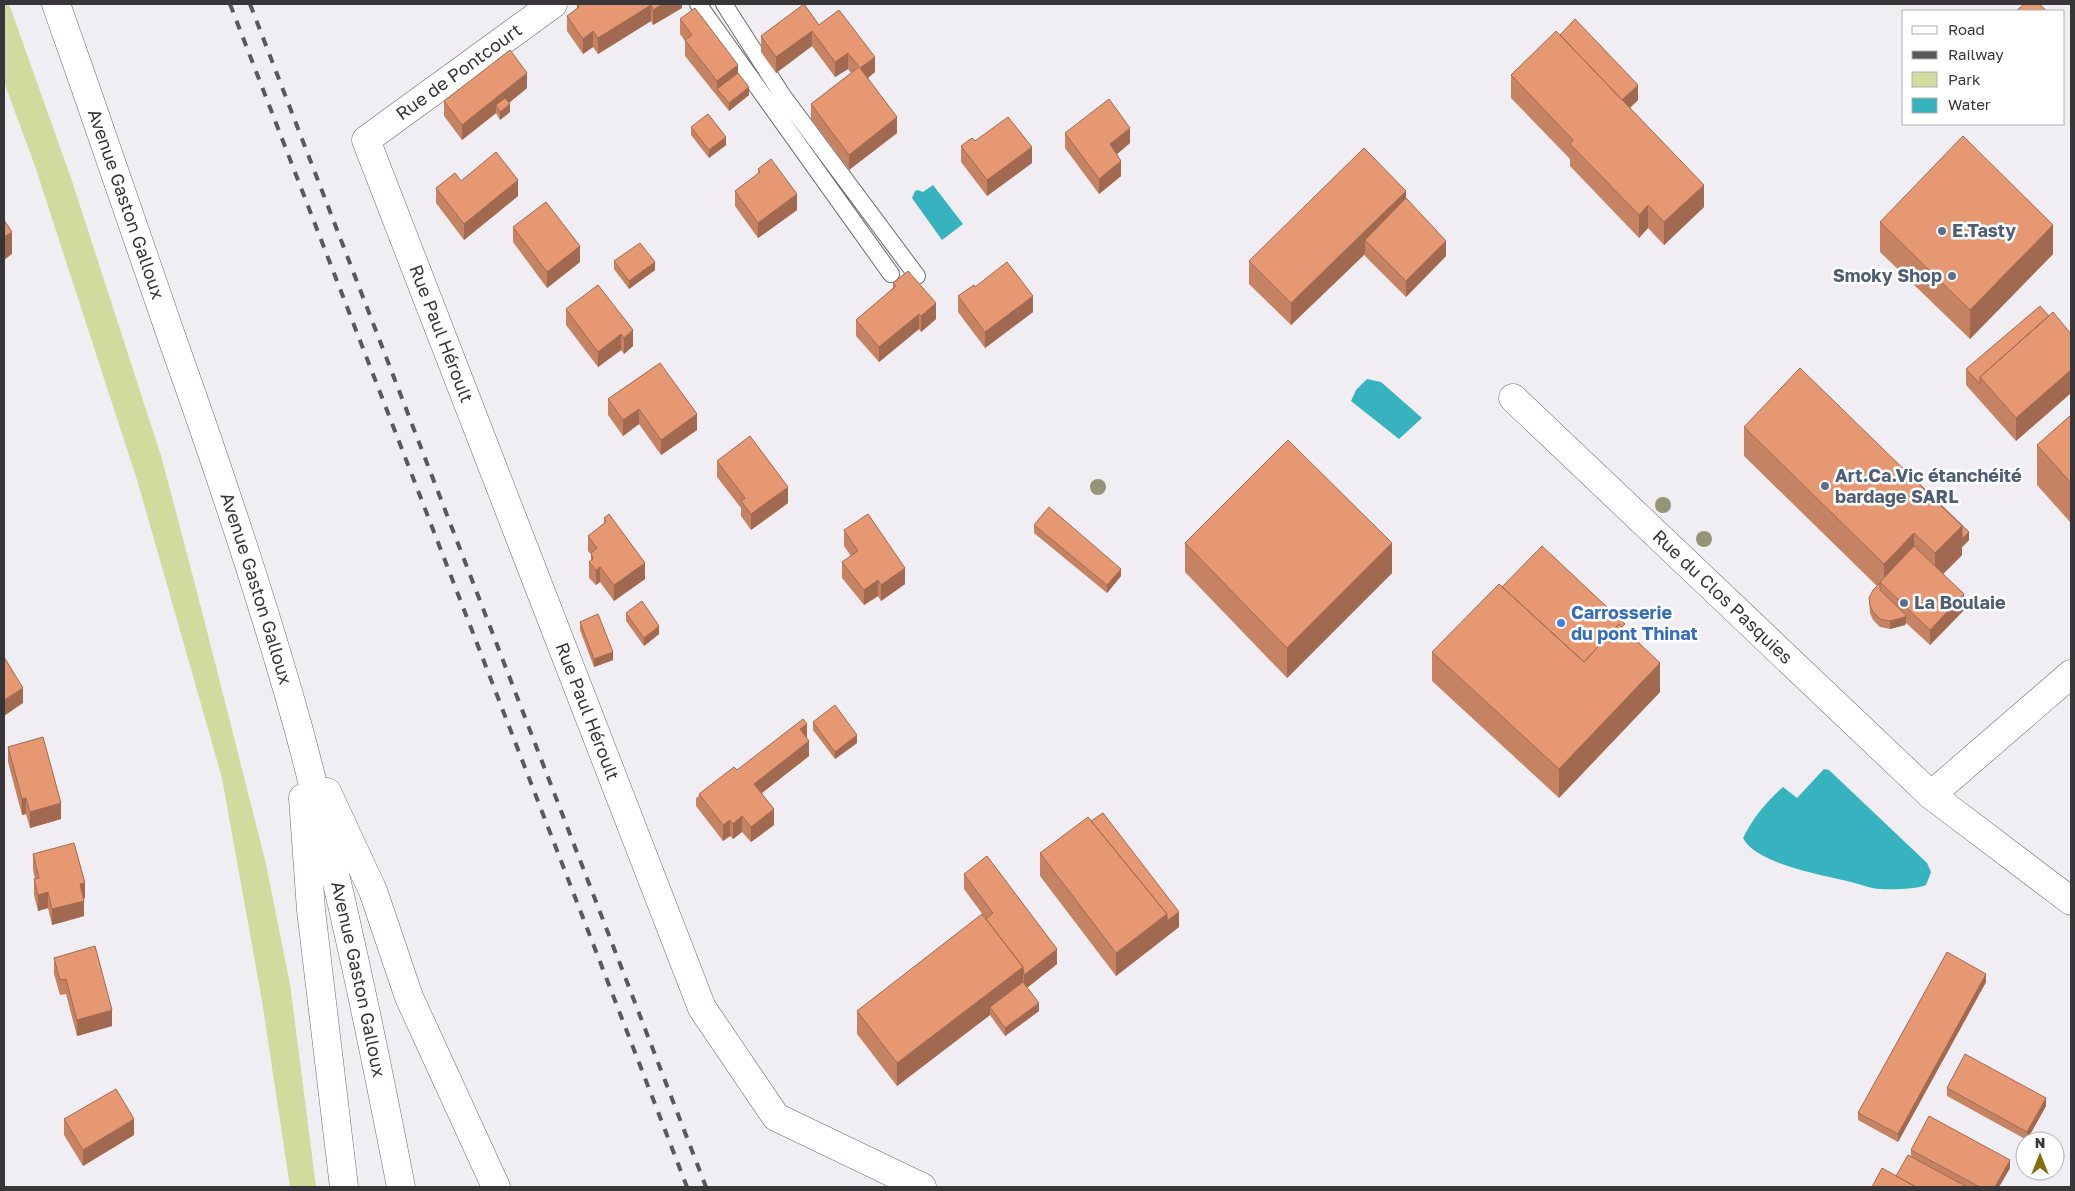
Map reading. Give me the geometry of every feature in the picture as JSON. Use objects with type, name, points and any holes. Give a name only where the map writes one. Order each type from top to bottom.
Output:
[{"type":"street","name":"Avenue Gaston Galloux","points":[[56,4],[213,454],[256,584],[298,727],[339,887],[374,1048],[401,1187]]},
{"type":"street","name":"Rue de Pontcourt","points":[[366,140],[553,4]]},
{"type":"street","name":"Rue Paul Héroult","points":[[366,140],[702,1008],[776,1117],[922,1187]]},
{"type":"street","name":"Rue du Clos Pasquies","points":[[1513,398],[1932,796],[2071,901]]},
{"type":"street","points":[[1932,796],[2071,674]]},
{"type":"street","points":[[298,727],[311,910],[344,1187]]},
{"type":"street","points":[[298,727],[373,891],[409,997],[496,1187]]},
{"type":"lane","points":[[698,4],[891,274]]},
{"type":"lane","points":[[724,4],[783,96],[917,276]]},
{"type":"green space","points":[[4,4],[9,4],[71,178],[162,459],[266,864],[290,984],[316,1187],[290,1187],[262,1001],[222,778],[138,483],[35,166],[4,82]]},
{"type":"water","points":[[933,185],[963,224],[942,240],[912,198],[915,191],[923,192]]},
{"type":"water","points":[[1367,379],[1381,382],[1422,418],[1399,439],[1351,401],[1356,390]]},
{"type":"water","points":[[1824,769],[1829,770],[1927,863],[1931,872],[1926,885],[1904,889],[1873,888],[1776,862],[1750,847],[1743,838],[1755,817],[1771,798],[1783,787],[1797,798]]},
{"type":"building","points":[[578,4],[663,4],[653,10],[651,5],[598,38],[593,31],[583,39],[567,16],[579,7]]},
{"type":"building","points":[[804,4],[819,25],[839,10],[875,57],[860,68],[897,117],[849,155],[811,104],[859,67],[848,53],[835,62],[812,31],[776,57],[761,36]]},
{"type":"building","points":[[2024,4],[2039,4],[2046,10],[2017,10]]},
{"type":"building","points":[[695,8],[738,65],[717,81],[685,40],[692,35],[680,19]]},
{"type":"building","points":[[1575,19],[1638,85],[1622,100],[1560,35]]},
{"type":"building","points":[[1556,31],[1704,185],[1664,222],[1648,205],[1639,215],[1570,144],[1573,140],[1511,75]]},
{"type":"building","points":[[510,50],[527,73],[462,125],[444,101]]},
{"type":"building","points":[[738,73],[749,87],[729,103],[717,89]]},
{"type":"building","points":[[505,98],[510,104],[500,112],[496,105]]},
{"type":"building","points":[[1109,99],[1130,128],[1110,144],[1121,161],[1099,179],[1065,133]]},
{"type":"building","points":[[708,114],[726,137],[709,150],[691,127]]},
{"type":"building","points":[[1008,117],[1032,147],[987,180],[961,146],[972,138],[975,141]]},
{"type":"building","points":[[1963,136],[2053,225],[1970,310],[1880,222]]},
{"type":"building","points":[[1364,148],[1406,191],[1291,303],[1249,261]]},
{"type":"building","points":[[496,152],[518,180],[464,224],[436,188],[455,173],[461,181]]},
{"type":"building","points":[[771,159],[797,194],[758,223],[735,191],[760,172],[758,169]]},
{"type":"building","points":[[1406,198],[1446,241],[1406,281],[1365,240]]},
{"type":"building","points":[[546,202],[580,246],[547,272],[513,227]]},
{"type":"building","points":[[4,220],[12,232],[4,237]]},
{"type":"building","points":[[640,243],[655,262],[629,281],[614,261]]},
{"type":"building","points":[[1007,262],[1033,296],[985,332],[958,296],[974,285],[975,287]]},
{"type":"building","points":[[908,271],[936,303],[921,316],[919,314],[879,347],[856,320],[896,286],[893,283]]},
{"type":"building","points":[[598,285],[633,330],[624,338],[621,334],[598,352],[566,309]]},
{"type":"building","points":[[2040,306],[2049,316],[1980,377],[1980,384],[1966,369]]},
{"type":"building","points":[[2053,312],[2071,334],[2071,370],[2016,418],[1980,377]]},
{"type":"building","points":[[660,363],[697,414],[661,440],[639,409],[623,420],[608,399]]},
{"type":"building","points":[[1800,368],[1962,526],[1935,553],[1914,533],[1884,564],[1744,427]]},
{"type":"building","points":[[2071,415],[2071,481],[2070,482],[2037,445]]},
{"type":"building","points":[[750,436],[788,487],[751,514],[741,501],[745,498],[717,461]]},
{"type":"building","points":[[1288,440],[1392,543],[1287,648],[1185,543]]},
{"type":"building","points":[[1907,472],[1969,532],[1962,539],[1962,526]]},
{"type":"building","points":[[1049,507],[1121,569],[1107,585],[1034,525]]},
{"type":"building","points":[[609,514],[645,563],[614,585],[600,567],[596,570],[589,562],[593,559],[591,553],[597,548],[588,536],[606,522],[604,518]]},
{"type":"building","points":[[868,514],[905,568],[881,585],[878,580],[864,590],[842,562],[858,551],[844,530]]},
{"type":"building","points":[[1542,546],[1625,624],[1622,627],[1619,624],[1584,662],[1502,587]]},
{"type":"building","points":[[1914,546],[1964,594],[1930,630],[1880,582]]},
{"type":"building","points":[[1880,583],[1880,590],[1906,615],[1905,617],[1890,621],[1880,619],[1873,612],[1869,598],[1873,590]]},
{"type":"building","points":[[1499,584],[1584,662],[1619,624],[1660,663],[1559,769],[1432,652]]},
{"type":"building","points":[[642,601],[659,626],[644,638],[626,613]]},
{"type":"building","points":[[598,614],[613,652],[594,659],[580,622]]},
{"type":"building","points":[[4,657],[23,688],[4,700]]},
{"type":"building","points":[[835,705],[857,735],[835,752],[813,722]]},
{"type":"building","points":[[803,719],[807,724],[800,729],[809,741],[754,784],[774,809],[751,827],[742,816],[733,824],[730,820],[723,825],[699,794],[734,767],[737,770]]},
{"type":"building","points":[[43,737],[61,803],[30,812],[26,798],[22,799],[8,747]]},
{"type":"building","points":[[1103,813],[1179,912],[1167,921],[1167,914],[1091,821]]},
{"type":"building","points":[[1088,817],[1167,914],[1116,953],[1040,853]]},
{"type":"building","points":[[74,843],[85,883],[80,884],[84,901],[52,909],[48,892],[38,895],[34,879],[39,878],[33,854]]},
{"type":"building","points":[[987,856],[1057,949],[1024,975],[1023,967],[986,919],[993,913],[964,874]]},
{"type":"building","points":[[982,914],[1023,967],[897,1063],[857,1011]]},
{"type":"building","points":[[95,946],[112,1010],[77,1020],[66,979],[60,980],[54,958]]},
{"type":"building","points":[[1947,952],[1986,974],[1898,1134],[1858,1113]]},
{"type":"building","points":[[1023,982],[1039,1003],[1005,1028],[990,1007]]},
{"type":"building","points":[[1965,1054],[2046,1098],[2028,1131],[2025,1131],[1947,1088]]},
{"type":"building","points":[[116,1089],[134,1119],[83,1150],[64,1119]]},
{"type":"building","points":[[1929,1116],[2010,1160],[1995,1187],[1980,1187],[1911,1150]]},
{"type":"building","points":[[1908,1155],[1967,1187],[1916,1187],[1896,1176]]},
{"type":"building","points":[[1882,1168],[1916,1187],[1872,1187]]},
{"type":"railway","points":[[230,4],[687,1187]]},
{"type":"railway","points":[[250,4],[706,1187]]},
{"type":"place","name":"E.Tasty","points":[[1942,231]]},
{"type":"place","name":"Smoky Shop","points":[[1952,276]]},
{"type":"place","name":"Art.Ca.Vic étanchéité bardage SARL","points":[[1825,486]]},
{"type":"place","name":"La Boulaie","points":[[1904,603]]},
{"type":"place","name":"Carrosserie du pont Thinat","points":[[1561,623]]}]
